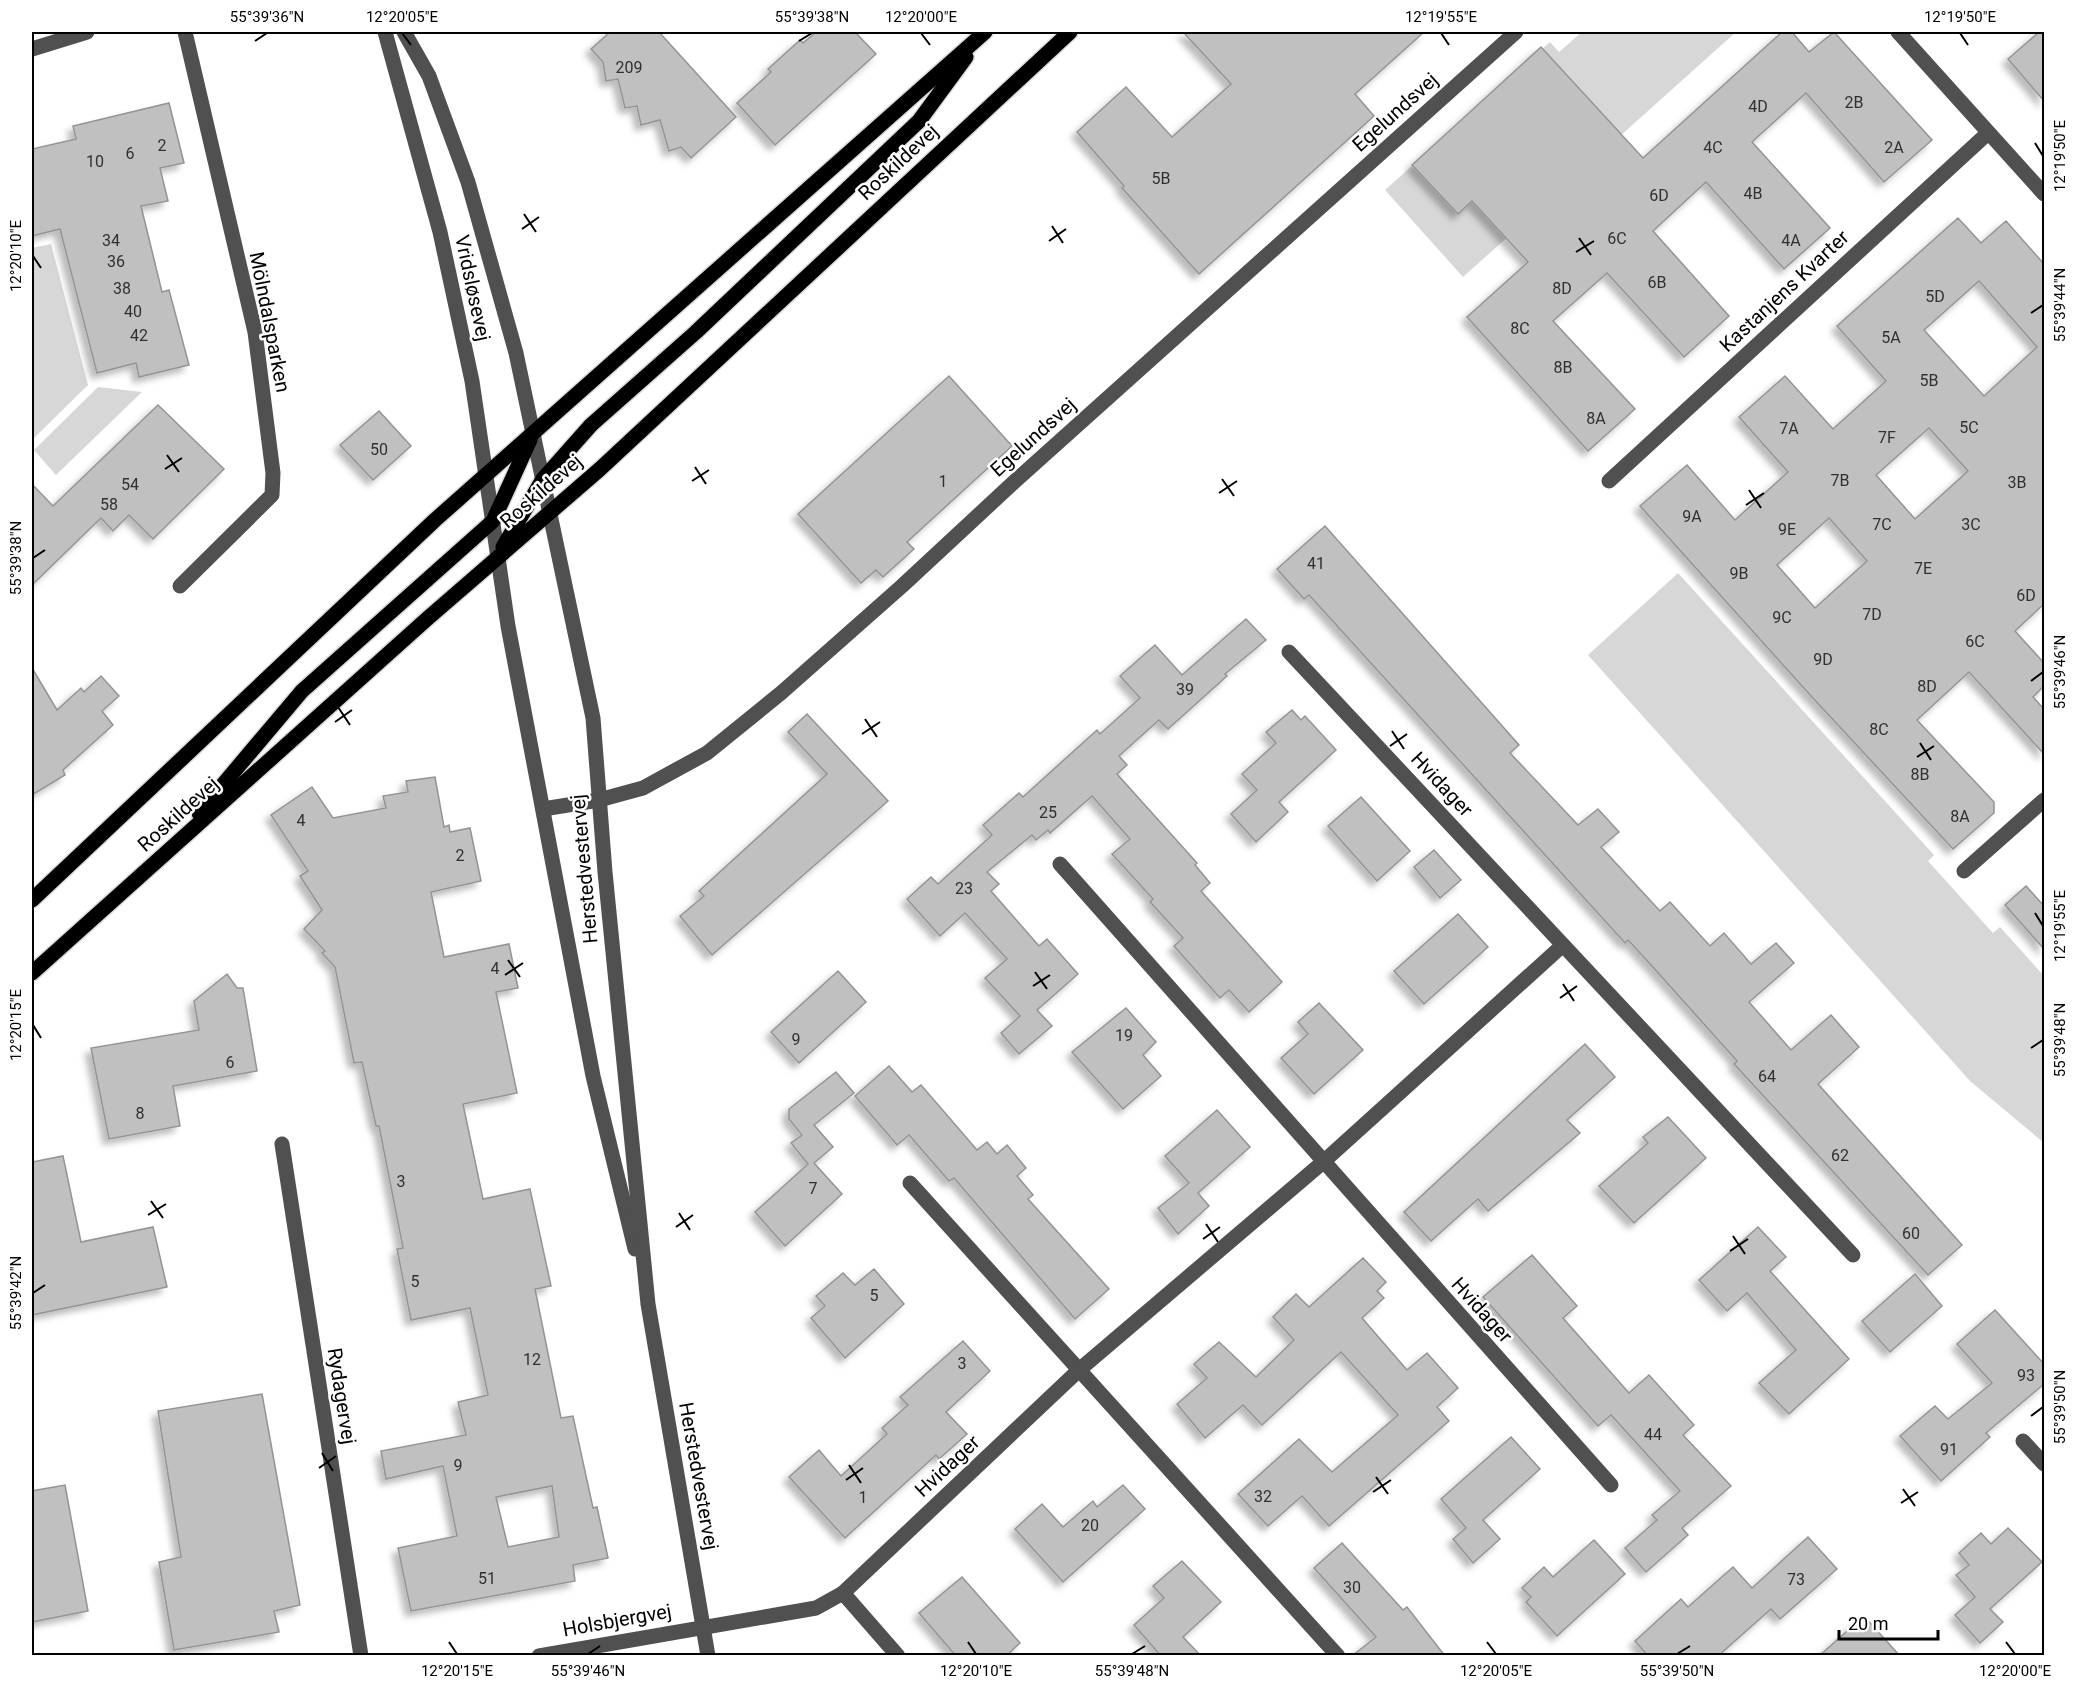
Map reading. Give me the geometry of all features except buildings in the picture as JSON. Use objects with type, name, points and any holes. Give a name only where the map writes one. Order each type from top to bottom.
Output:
[{"type":"main road","name":"Roskildevej","points":[[32,900],[418,536],[985,32]]},
{"type":"main road","points":[[497,558],[543,479],[591,425],[696,332],[920,121],[985,32]]},
{"type":"main road","name":"Roskildevej","points":[[32,973],[715,363],[1070,32]]},
{"type":"main road","points":[[160,858],[302,691],[493,521],[533,435]]},
{"type":"street","points":[[32,49],[87,32]]},
{"type":"street","name":"Mölndalsparken","points":[[180,586],[272,495],[273,472],[255,332],[185,32]]},
{"type":"street","name":"Vridsløsevej","points":[[385,32],[440,232],[471,381],[497,558]]},
{"type":"street","name":"Vridsløsevej","points":[[404,32],[429,76],[468,182],[516,353],[533,435]]},
{"type":"street","name":"Egelundsvej","points":[[543,809],[599,800],[643,788],[677,772],[707,753],[781,693],[1516,32]]},
{"type":"street","points":[[1898,32],[2044,194]]},
{"type":"street","name":"Kastanjens Kvarter","points":[[1609,481],[1988,133]]},
{"type":"street","name":"Herstedvestervej","points":[[533,435],[593,718],[648,1304]]},
{"type":"street","name":"Herstedvestervej","points":[[497,558],[593,1076],[648,1304],[708,1656]]},
{"type":"street","name":"Hvidager","points":[[1289,652],[1853,1254]]},
{"type":"street","points":[[1964,871],[2044,800]]},
{"type":"street","name":"Hvidager","points":[[1060,864],[1322,1163],[1611,1485]]},
{"type":"street","name":"Hvidager","points":[[703,1627],[816,1608],[843,1593],[1079,1370],[1322,1163],[1563,945]]},
{"type":"street","name":"Rydagervej","points":[[282,1144],[361,1656]]},
{"type":"street","points":[[910,1183],[1338,1656]]},
{"type":"street","points":[[2023,1441],[2044,1464]]},
{"type":"street","points":[[843,1593],[898,1656]]},
{"type":"street","name":"Holsbjergvej","points":[[539,1656],[703,1627]]},
{"type":"shaded area","points":[[1582,32],[1736,32],[1463,277],[1385,190],[1550,42],[1559,52]]},
{"type":"shaded area","points":[[51,244],[88,385],[32,440],[32,248]]},
{"type":"shaded area","points":[[98,387],[142,392],[56,475],[34,450]]},
{"type":"shaded area","points":[[1678,573],[1934,855],[1928,861],[1993,933],[2000,927],[2044,976],[2044,1143],[1970,1081],[1588,655]]}]
